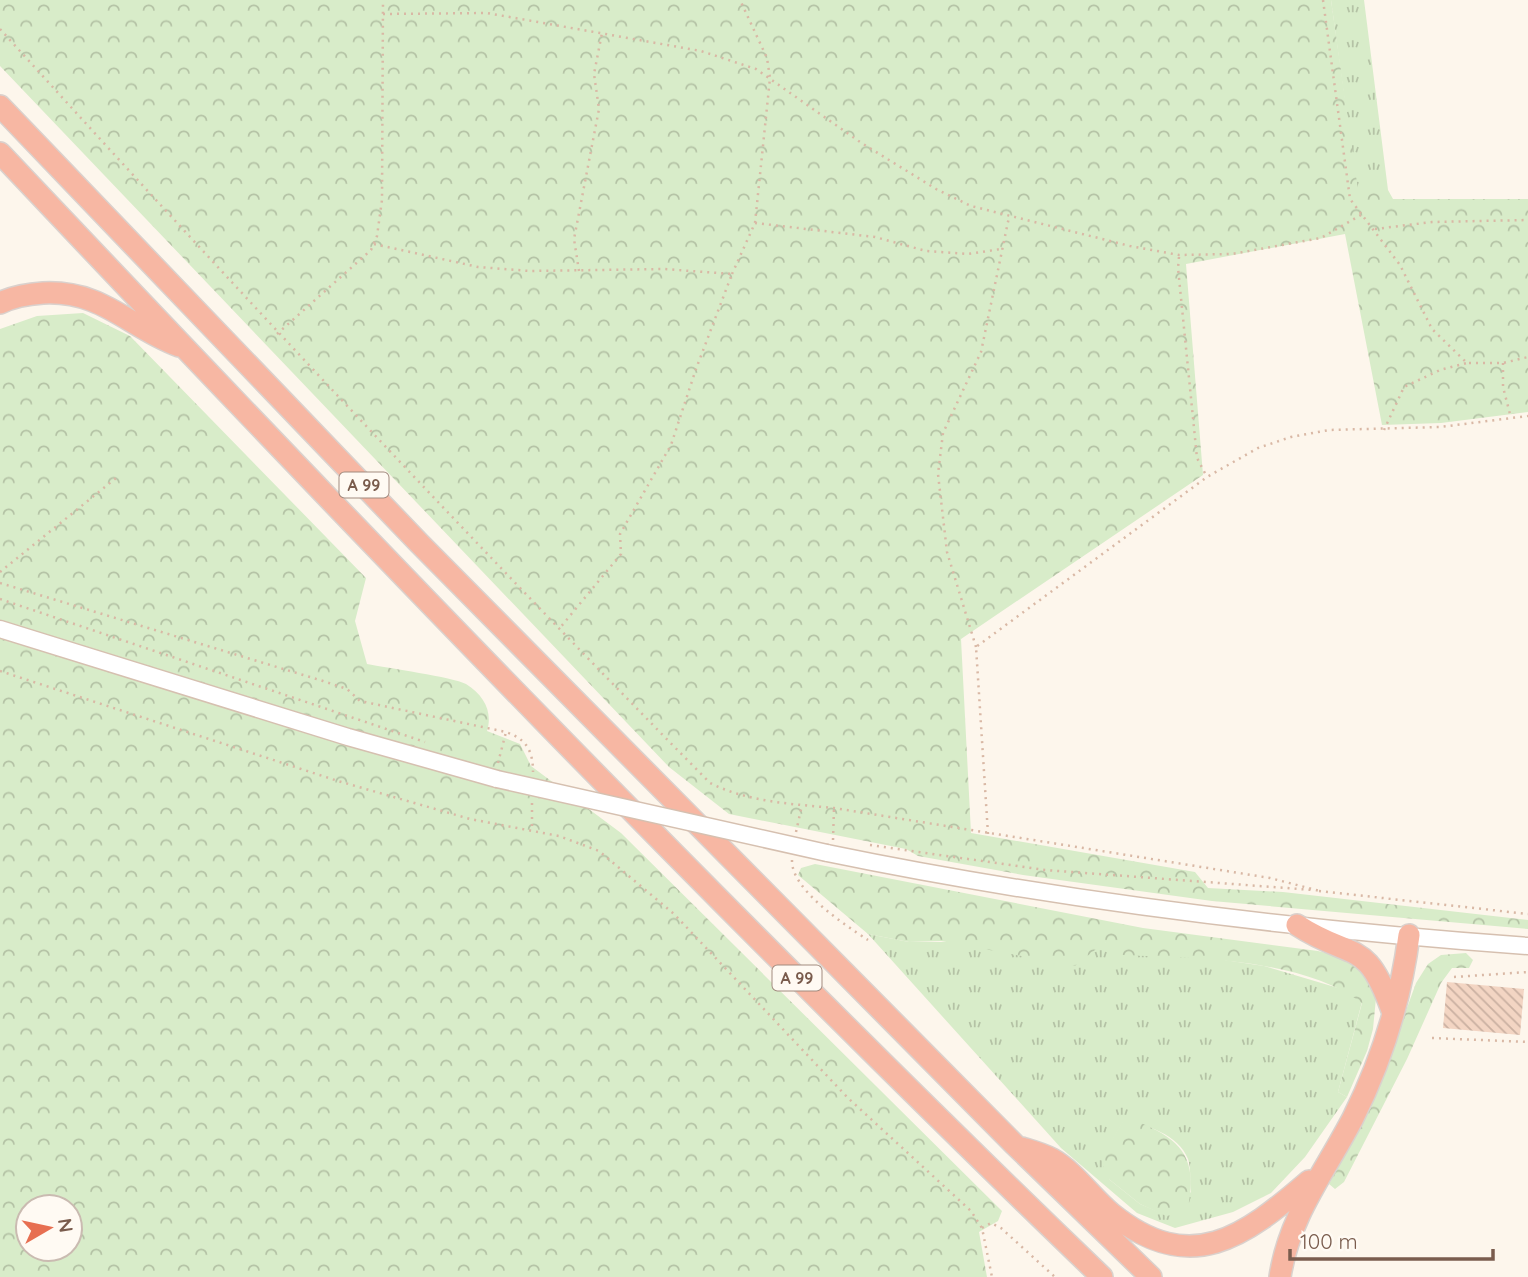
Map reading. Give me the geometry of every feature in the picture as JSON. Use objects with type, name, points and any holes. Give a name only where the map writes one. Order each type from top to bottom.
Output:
[{"type":"highway","name":"A 99","points":[[0,106],[419,543],[1014,1144],[1152,1277]]},
{"type":"highway","name":"A 99","points":[[0,153],[741,922],[1102,1277]]},
{"type":"highway","points":[[0,303],[35,293],[65,292],[103,303],[156,338],[186,349]]},
{"type":"highway","points":[[1297,925],[1312,935],[1354,950],[1376,969],[1393,1013]]},
{"type":"highway","points":[[1280,1277],[1284,1250],[1300,1209],[1365,1092],[1393,1013],[1409,935]]},
{"type":"highway","points":[[1014,1144],[1054,1160],[1111,1213],[1142,1235],[1162,1243],[1192,1246],[1224,1240],[1253,1228],[1323,1168]]},
{"type":"main road","points":[[0,629],[360,741],[1018,890],[1141,909],[1528,946]]},
{"type":"path","points":[[277,334],[374,244],[382,200],[383,0]]},
{"type":"path","points":[[558,630],[621,554],[620,534],[671,445],[696,369],[732,274],[755,223],[770,78],[767,58],[740,0]]},
{"type":"path","points":[[1323,0],[1350,199],[1375,229],[1407,277],[1432,329],[1467,363]]},
{"type":"path","points":[[383,14],[488,13],[701,51],[757,69],[828,121],[936,189],[971,206],[1130,247],[1180,255],[1232,254],[1321,238],[1361,215]]},
{"type":"path","points":[[0,30],[277,334],[558,630],[710,783],[729,792],[802,805],[1270,878],[1320,891]]},
{"type":"path","points":[[579,271],[574,239],[599,109],[594,74],[602,33]]},
{"type":"path","points":[[988,834],[976,647],[947,552],[939,474],[943,433],[981,352],[1009,217]]},
{"type":"path","points":[[1375,229],[1423,222],[1528,220]]},
{"type":"path","points":[[755,223],[875,237],[926,251],[968,254],[1002,249]]},
{"type":"path","points":[[374,244],[478,267],[579,271],[664,269],[732,274]]},
{"type":"path","points":[[1180,255],[1178,268],[1197,458],[1207,477]]},
{"type":"path","points":[[1384,430],[1404,387],[1440,370],[1467,363],[1503,363],[1528,357]]},
{"type":"path","points":[[1503,363],[1503,387],[1512,419]]},
{"type":"path","points":[[976,647],[1207,477],[1258,448],[1292,437],[1329,430],[1384,430],[1528,416]]},
{"type":"path","points":[[0,572],[116,478]]},
{"type":"path","points":[[0,583],[323,681],[347,689],[360,701],[506,732],[521,738],[530,749],[533,775]]},
{"type":"path","points":[[0,599],[432,744]]},
{"type":"path","points":[[0,671],[338,780],[470,819],[559,836],[599,850],[674,915],[848,1098],[971,1210],[982,1228],[992,1277]]},
{"type":"path","points":[[498,772],[506,732]]},
{"type":"path","points":[[532,798],[533,831]]},
{"type":"path","points":[[795,837],[802,805]]},
{"type":"path","points":[[828,846],[833,840],[834,808]]},
{"type":"path","points":[[860,844],[1045,870],[1209,885],[1320,891],[1528,914]]},
{"type":"path","points":[[793,850],[792,864],[800,883],[836,919],[867,940]]},
{"type":"path","points":[[1454,977],[1528,971]]},
{"type":"path","points":[[1432,1038],[1528,1042]]},
{"type":"path","points":[[982,1228],[991,1223],[1001,1228],[1055,1277]]},
{"type":"green space","points":[[0,0],[1331,0],[1358,190],[1388,190],[1393,199],[1528,199],[1528,412],[1441,423],[1382,425],[1345,234],[1186,264],[1203,475],[961,639],[971,833],[1195,872],[1208,888],[1283,892],[1528,920],[1528,929],[1212,901],[1023,875],[918,856],[906,849],[729,814],[669,767],[0,66]]},
{"type":"green space","points":[[1331,0],[1364,0],[1388,190],[1357,190]]},
{"type":"green space","points":[[83,313],[130,336],[366,578],[355,621],[367,664],[448,678],[472,688],[486,705],[489,717],[487,731],[520,744],[531,766],[621,833],[1002,1211],[998,1221],[979,1232],[987,1277],[0,1277],[0,329],[37,316]]},
{"type":"green space","points":[[815,864],[1143,928],[1318,951],[1350,959],[1368,974],[1376,998],[1373,1029],[1367,1051],[1347,1097],[1338,1092],[1362,1003],[1337,988],[1309,977],[1247,963],[1122,955],[1105,942],[1075,966],[941,941],[909,942],[868,934],[798,875],[801,868]]},
{"type":"green space","points":[[868,934],[909,942],[1105,942],[1264,966],[1345,990],[1362,1002],[1338,1092],[1347,1097],[1305,1157],[1271,1193],[1233,1212],[1175,1228],[1137,1213],[1061,1148]],"holes":[[[1123,1122],[1169,1137],[1184,1151],[1188,1159],[1191,1192],[1166,1215],[1140,1204],[1110,1180],[1102,1158]]]},
{"type":"green space","points":[[1466,953],[1473,960],[1469,968],[1452,968],[1441,983],[1407,1059],[1344,1182],[1335,1189],[1329,1184],[1371,1107],[1416,983],[1428,964],[1441,955]]},
{"type":"green space","points":[[1131,1119],[1172,1141],[1181,1149],[1187,1160],[1191,1188],[1188,1207],[1178,1214],[1166,1216],[1140,1204],[1105,1173],[1101,1158],[1123,1121]]},
{"type":"building","points":[[1447,982],[1524,989],[1520,1035],[1443,1028]]}]
